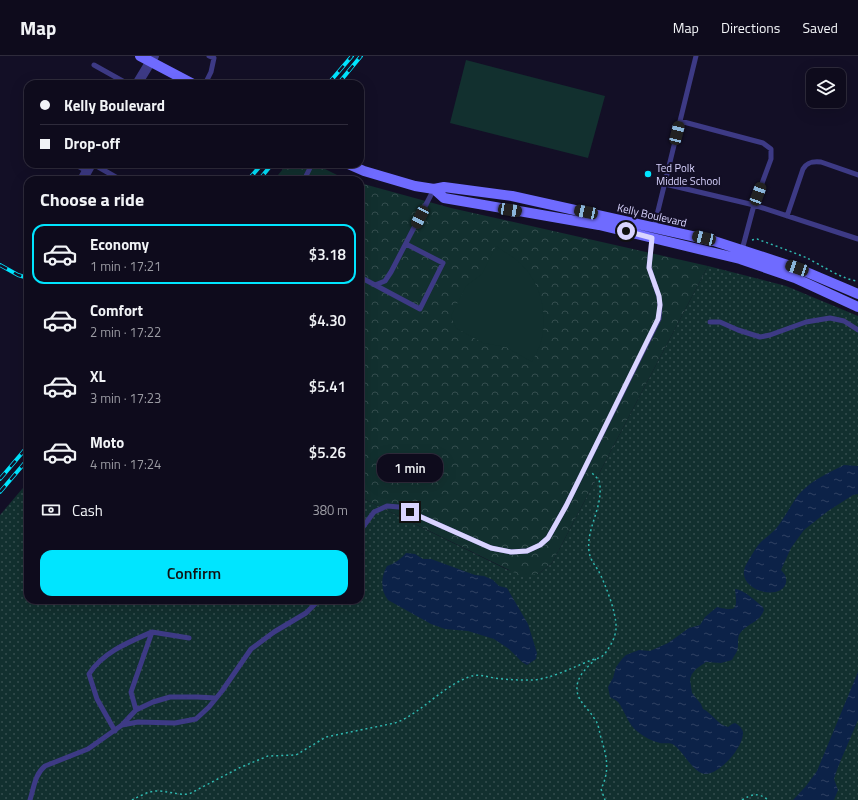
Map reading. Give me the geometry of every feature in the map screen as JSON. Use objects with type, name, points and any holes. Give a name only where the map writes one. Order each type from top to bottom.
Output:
[{"type":"street","points":[[140,56],[152,59],[186,80]]},
{"type":"street","points":[[139,80],[152,59]]},
{"type":"street","name":"Kelly Boulevard","points":[[357,168],[415,186],[434,190],[444,198],[600,225],[740,259],[795,278],[858,306]]},
{"type":"street","name":"Kelly Boulevard","points":[[434,190],[444,186],[512,196],[714,241],[797,268],[858,294]]},
{"type":"street","points":[[652,238],[654,227]]},
{"type":"lane","points":[[654,227],[696,56]]},
{"type":"lane","points":[[206,80],[211,72],[213,57]]},
{"type":"lane","points":[[94,65],[121,80]]},
{"type":"lane","points":[[680,121],[763,143],[771,149],[771,159],[754,205],[742,250]]},
{"type":"lane","points":[[787,216],[806,164],[816,161],[858,175]]},
{"type":"lane","points":[[88,170],[107,176]]},
{"type":"lane","points":[[665,184],[754,205],[858,240]]},
{"type":"lane","points":[[375,284],[385,281],[434,190]]},
{"type":"lane","points":[[364,526],[374,512],[387,506],[399,507],[491,548],[511,552],[527,551],[540,545],[548,538],[566,506],[658,319],[660,305],[659,296],[649,268],[652,238]]},
{"type":"lane","points":[[364,279],[420,309],[443,264],[406,244]]},
{"type":"lane","points":[[710,322],[720,322],[760,337],[806,322],[830,318],[844,321],[858,330]]},
{"type":"lane","points":[[122,725],[138,722],[175,723],[196,719],[209,707],[251,649],[274,632],[306,613],[315,604]]},
{"type":"lane","points":[[136,710],[131,692],[152,632]]},
{"type":"lane","points":[[115,731],[97,699],[90,674],[95,664],[125,643],[152,632],[188,638]]},
{"type":"lane","points":[[30,800],[36,778],[40,770],[52,763],[88,749],[115,731],[136,710],[153,702],[170,697],[216,698]]},
{"type":"path","points":[[132,800],[150,792],[160,791],[180,795],[189,794],[239,768],[268,756],[296,755],[326,737],[404,720],[449,688],[470,676],[478,674],[493,678],[534,680],[567,671],[601,656],[608,649],[616,628],[614,610],[589,551],[589,541],[601,496],[601,486],[599,480],[593,473],[584,469]]},
{"type":"path","points":[[597,658],[586,668],[579,679],[576,688],[578,696],[594,717],[598,725],[606,752],[606,779],[601,789],[605,800]]},
{"type":"path","points":[[742,800],[754,794],[762,795],[768,800]]},
{"type":"green space","points":[[466,60],[605,96],[588,158],[450,123]]},
{"type":"green space","points":[[284,168],[323,168],[339,176],[277,176]]},
{"type":"green space","points":[[364,184],[451,208],[708,266],[552,563],[538,574],[521,576],[364,499]]},
{"type":"green space","points":[[496,246],[521,264],[534,281],[539,291],[542,302],[544,324],[543,335],[532,362],[506,347],[483,343],[456,328],[451,316],[466,286],[482,274]]},
{"type":"green space","points":[[708,266],[786,286],[858,316],[858,800],[0,800],[0,515],[24,487],[24,604],[364,604],[364,499],[508,570],[538,574],[552,563]]},
{"type":"water","points":[[844,465],[858,466],[858,494],[853,495],[828,511],[804,530],[791,548],[781,570],[785,574],[786,579],[786,583],[782,589],[775,592],[767,592],[758,590],[751,586],[746,580],[744,572],[747,563],[758,545],[776,528],[805,488],[820,477]]},
{"type":"water","points":[[406,553],[415,554],[423,559],[431,559],[475,575],[484,576],[493,580],[499,586],[507,588],[528,624],[537,653],[536,659],[527,665],[509,649],[494,639],[468,631],[445,629],[431,624],[388,600],[385,596],[382,583],[385,570],[387,566],[397,561]]},
{"type":"water","points":[[735,589],[750,596],[763,607],[764,610],[762,615],[756,621],[745,628],[739,635],[738,649],[732,660],[721,663],[706,662],[696,669],[690,679],[692,693],[703,709],[724,726],[728,727],[735,723],[742,729],[743,732],[739,745],[730,759],[717,770],[705,774],[696,770],[674,745],[648,739],[635,729],[629,722],[618,702],[610,697],[608,687],[613,678],[616,667],[626,655],[639,650],[650,651],[668,643],[689,628],[700,625],[705,617],[717,607],[732,609],[736,605]]},
{"type":"water","points":[[858,672],[858,720],[834,779],[838,790],[834,800],[793,800],[817,771]]},
{"type":"railway","points":[[331,80],[352,56]]},
{"type":"railway","points":[[341,80],[361,56]]},
{"type":"railway","points":[[252,176],[258,168]]},
{"type":"railway","points":[[262,176],[269,168]]},
{"type":"railway","points":[[0,265],[24,277]]},
{"type":"railway","points":[[0,479],[24,451]]},
{"type":"railway","points":[[0,492],[24,464]]},
{"type":"place","name":"Ted Polk Middle School","points":[[648,174]]},
{"type":"route","points":[[410,512],[491,548],[511,552],[527,551],[540,545],[548,538],[566,506],[658,319],[660,305],[659,296],[653,283],[649,268],[652,238],[626,231]]}]
